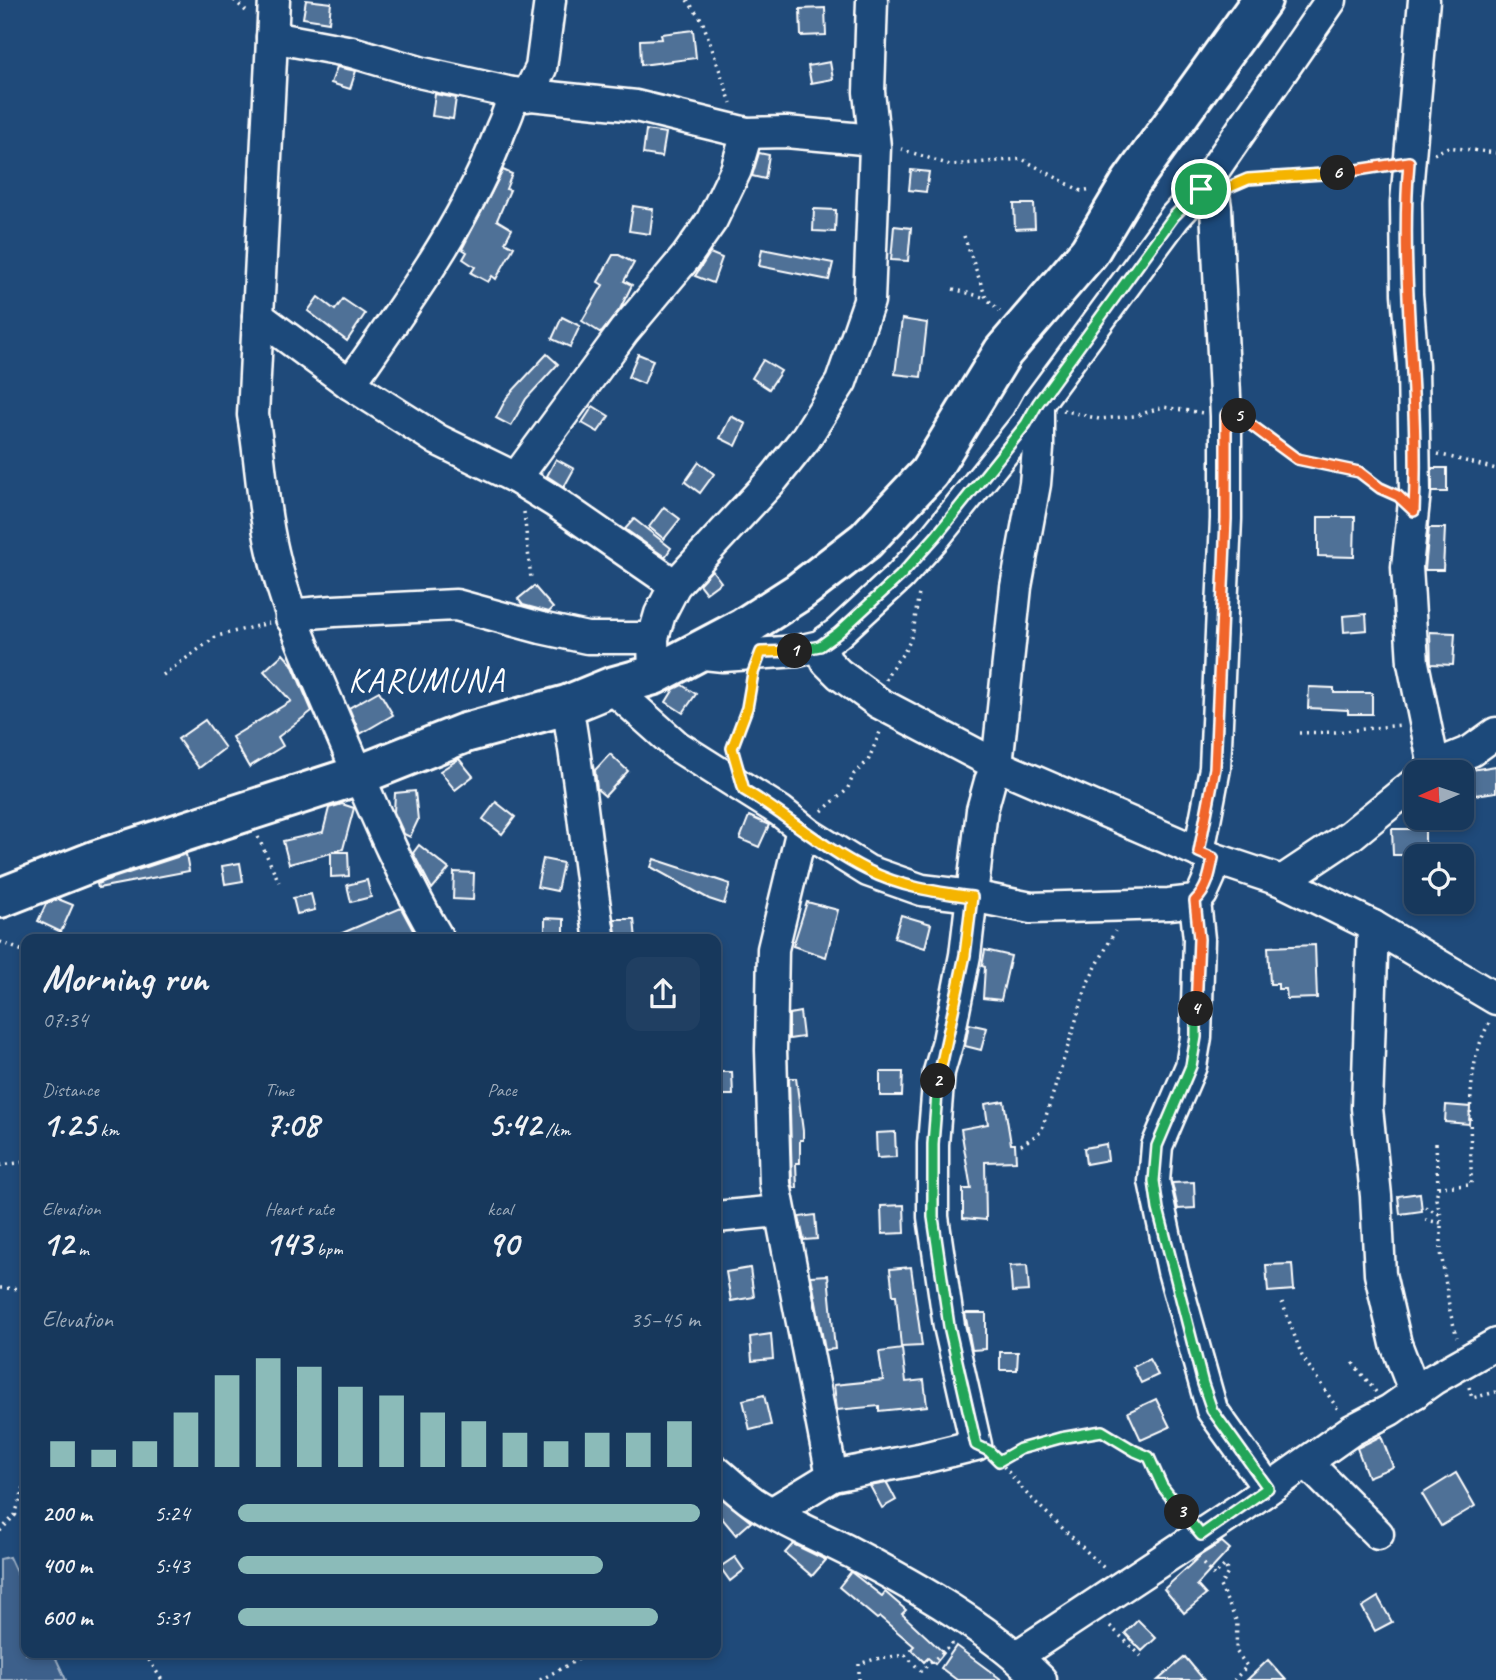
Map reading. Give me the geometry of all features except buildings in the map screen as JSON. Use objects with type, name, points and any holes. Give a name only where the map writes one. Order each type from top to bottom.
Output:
[{"type":"highway","points":[[0,898],[97,860],[359,775],[465,733],[567,705],[611,687],[653,656],[695,653],[743,628],[799,592],[866,540],[929,473],[1003,352],[1089,252],[1131,182],[1262,0]]},
{"type":"street","points":[[274,0],[253,415],[263,502],[273,555],[291,618],[405,879],[436,934]]},
{"type":"street","points":[[350,384],[406,303],[458,219],[491,158],[512,99],[541,68],[550,0]]},
{"type":"street","points":[[291,618],[299,614],[334,611],[456,605],[653,656],[660,614],[675,585],[774,478],[805,439],[841,382],[869,301],[874,143],[869,92],[872,0]]},
{"type":"street","points":[[695,653],[723,656],[798,651],[820,646],[900,576],[936,536],[1017,435],[1174,216],[1201,189],[1212,183],[1331,0]]},
{"type":"street","points":[[1424,0],[1409,162],[1405,249],[1413,366],[1414,511],[1407,567],[1407,597],[1413,663],[1424,722],[1425,760]]},
{"type":"street","points":[[272,37],[352,52],[423,73],[519,94],[636,106],[744,121],[786,132],[874,143]]},
{"type":"street","points":[[518,480],[624,331],[686,257],[712,220],[736,170],[744,121]]},
{"type":"street","points":[[611,687],[677,746],[868,871],[922,890],[1031,908],[1107,907],[1195,901],[1206,886],[1206,855],[1215,768],[1226,519],[1226,415],[1216,208],[1212,183]]},
{"type":"street","points":[[258,316],[350,384],[438,440],[518,480],[555,502],[675,585]]},
{"type":"street","points":[[773,1512],[832,1476],[919,1459],[988,1453],[949,1326],[933,1217],[933,1144],[939,1072],[965,955],[982,810],[997,765],[1016,587],[1035,484],[1042,398]]},
{"type":"street","points":[[820,646],[827,662],[839,674],[879,704],[997,765],[1206,855],[1282,881],[1373,926],[1494,1009]]},
{"type":"street","points":[[567,705],[578,762],[599,934]]},
{"type":"street","points":[[1453,760],[1496,733]]},
{"type":"street","points":[[1282,881],[1364,826],[1404,792]]},
{"type":"street","points":[[805,832],[773,949],[771,1050],[775,1184],[832,1476]]},
{"type":"street","points":[[1195,901],[1199,939],[1196,1037],[1191,1066],[1157,1146],[1154,1181],[1173,1271],[1212,1410],[1268,1488]]},
{"type":"street","points":[[1373,926],[1367,1108],[1376,1196],[1380,1274],[1396,1344],[1415,1393]]},
{"type":"street","points":[[721,1217],[779,1211]]},
{"type":"street","points":[[1017,1656],[1201,1535],[1352,1430],[1390,1410],[1496,1344]]},
{"type":"street","points":[[1307,1463],[1378,1534]]},
{"type":"street","points":[[721,1475],[752,1501],[791,1524],[907,1584],[954,1612],[1017,1656],[1041,1680]]},
{"type":"path","points":[[687,0],[702,20],[730,103],[744,121]]},
{"type":"path","points":[[874,143],[950,165],[1022,159],[1081,191],[1131,182]]},
{"type":"path","points":[[1212,183],[1340,172],[1409,162],[1421,160],[1448,147],[1496,153]]},
{"type":"path","points":[[964,236],[986,298]]},
{"type":"path","points":[[953,289],[986,298],[1024,329]]},
{"type":"path","points":[[1042,398],[1049,405],[1098,419],[1135,416],[1163,407],[1238,415],[1297,459],[1359,472],[1380,488],[1398,496],[1414,511]]},
{"type":"path","points":[[1413,432],[1437,454],[1496,469]]},
{"type":"path","points":[[518,480],[531,579]]},
{"type":"path","points":[[163,675],[217,636],[291,618]]},
{"type":"path","points":[[744,790],[732,748],[747,708],[753,673],[761,652]]},
{"type":"path","points":[[805,832],[818,814],[847,790],[854,774],[868,761],[881,730],[879,704]]},
{"type":"path","points":[[1298,733],[1335,732],[1424,722]]},
{"type":"path","points":[[250,809],[259,841],[279,882]]},
{"type":"path","points":[[1021,1145],[1041,1132],[1088,982],[1118,924],[1107,907]]},
{"type":"path","points":[[0,942],[21,950]]},
{"type":"path","points":[[1438,1186],[1471,1185],[1474,1070],[1481,1038],[1494,1009]]},
{"type":"path","points":[[1436,1143],[1436,1199],[1442,1223],[1441,1252],[1448,1300],[1464,1363],[1462,1373],[1472,1398],[1496,1392]]},
{"type":"path","points":[[0,1165],[21,1163]]},
{"type":"path","points":[[1425,1207],[1441,1214]]},
{"type":"path","points":[[1425,1220],[1442,1223]]},
{"type":"path","points":[[0,1288],[21,1289]]},
{"type":"path","points":[[1282,1302],[1301,1356],[1352,1430]]},
{"type":"path","points":[[1353,1363],[1390,1410]]},
{"type":"path","points":[[988,1453],[1020,1449],[1060,1438],[1102,1431],[1149,1457],[1162,1486],[1201,1535],[1206,1537],[1198,1557],[1214,1576],[1225,1565],[1228,1573],[1220,1586],[1237,1622],[1236,1651],[1247,1666],[1234,1680]]},
{"type":"path","points":[[988,1453],[1124,1586]]},
{"type":"path","points":[[0,1531],[16,1515],[21,1498]]},
{"type":"path","points":[[16,1515],[21,1519]]},
{"type":"path","points":[[1088,1607],[1141,1656]]},
{"type":"path","points":[[859,1680],[859,1664],[875,1659],[905,1655],[921,1671],[951,1644],[954,1612]]},
{"type":"path","points":[[148,1658],[162,1680]]},
{"type":"path","points":[[540,1680],[581,1658]]},
{"type":"shaded area","points":[[9,1557],[21,1583],[21,1658],[56,1658],[66,1680],[0,1680],[0,1559]]},
{"type":"district","name":"KARUMUNA","points":[[427,680]]},
{"type":"route","points":[[1409,162],[1405,249],[1413,366],[1415,492],[1414,511],[1398,496],[1380,488],[1359,472],[1297,459],[1238,415],[1226,415],[1226,519],[1215,768],[1199,852],[1213,858],[1210,876],[1202,894],[1195,901],[1199,939],[1196,1037],[1191,1066],[1157,1146],[1154,1181],[1173,1271],[1212,1410],[1268,1488],[1201,1535],[1162,1486],[1149,1457],[1102,1431],[1060,1438],[1020,1449],[999,1461],[989,1451],[976,1445],[949,1326],[933,1217],[933,1144],[939,1072],[965,955],[972,897],[922,890],[868,871],[744,790],[732,748],[747,708],[753,673],[761,652],[798,651],[820,646],[900,576],[936,536],[1026,424],[1038,403],[1174,216],[1201,189],[1211,173],[1213,194],[1248,179],[1388,167],[1409,162]]}]
